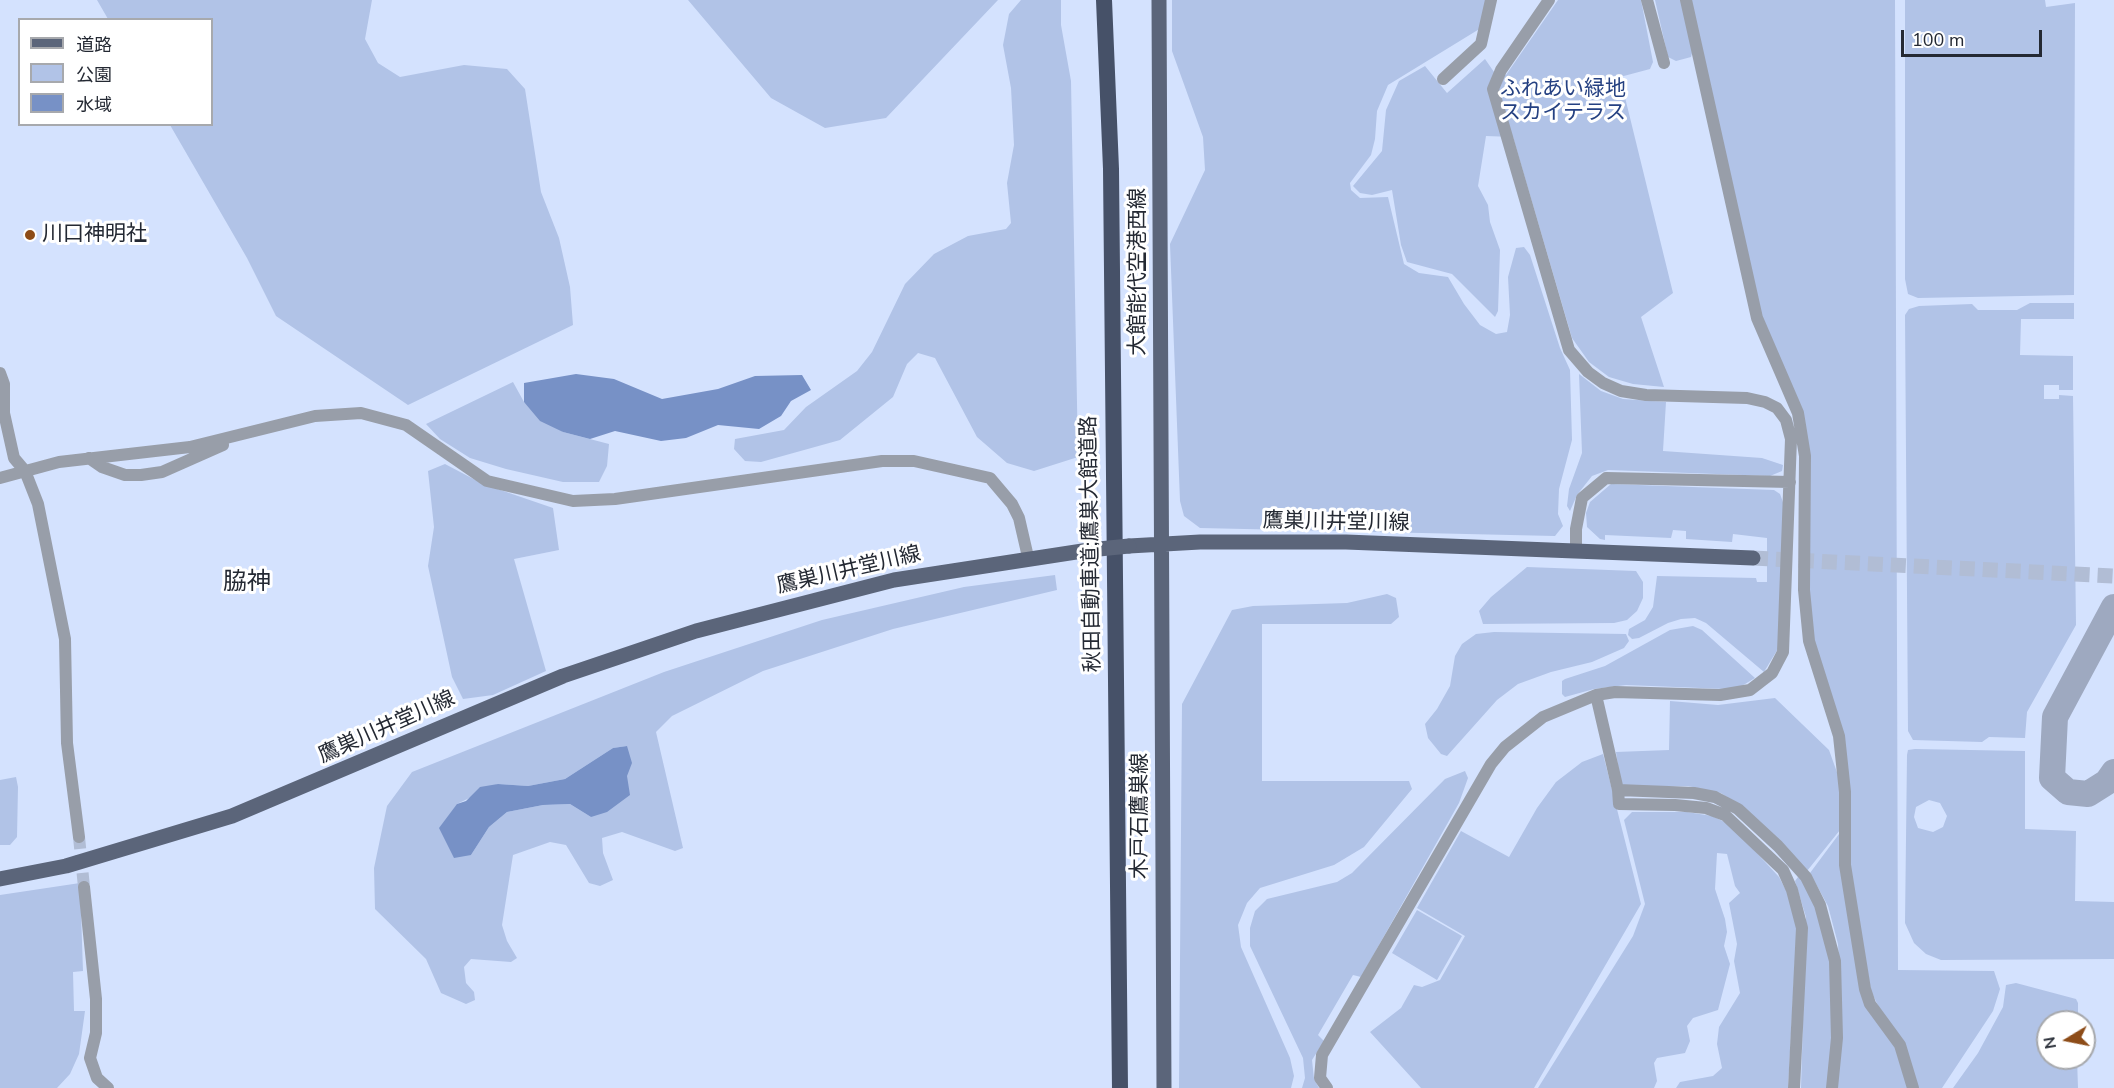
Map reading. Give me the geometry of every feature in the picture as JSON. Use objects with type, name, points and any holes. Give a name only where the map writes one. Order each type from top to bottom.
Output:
[{"type":"highway","name":"秋田自動車道;鷹巣大館道路","points":[[1094,0],[1101,252],[1110,1088]]},
{"type":"highway","name":"秋田自動車道;鷹巣大館道路","points":[[1104,0],[1111,170],[1120,1088]]},
{"type":"main road","name":"大館能代空港西線","points":[[1159,0],[1161,544]]},
{"type":"main road","name":"鷹巣川井堂川線","points":[[0,879],[66,866],[231,816],[563,675],[636,649],[845,591],[894,580],[1028,557],[1161,544],[1346,542],[1753,558]]},
{"type":"main road","name":"木戸石鷹巣線","points":[[1161,544],[1164,1088]]},
{"type":"street","points":[[1443,79],[1481,44],[1491,0]]},
{"type":"street","points":[[1647,0],[1664,63]]},
{"type":"street","points":[[1686,0],[1757,318],[1798,413],[1805,456],[1804,590],[1809,641],[1839,736],[1845,792],[1845,865],[1865,989],[1870,1004],[1900,1045],[1913,1088]]},
{"type":"street","points":[[1327,1088],[1320,1078],[1322,1055],[1491,764],[1522,731],[1543,717],[1596,695],[1615,692],[1734,694],[1750,690],[1772,673],[1783,652],[1791,440],[1786,420],[1777,408],[1765,402],[1747,398],[1621,391],[1588,372],[1569,350],[1494,89],[1501,70],[1547,1]]},
{"type":"street","points":[[0,373],[4,384],[4,413],[15,458],[25,471],[38,504],[65,639],[67,743],[79,837]]},
{"type":"street","points":[[0,478],[89,458],[190,447],[315,416],[361,413],[406,425],[488,481],[573,501],[615,499],[882,461],[914,460],[990,478],[1015,511],[1028,557]]},
{"type":"street","points":[[89,458],[102,467],[125,475],[162,472],[251,433]]},
{"type":"street","points":[[1576,552],[1576,528],[1582,498],[1606,478],[1790,482]]},
{"type":"street","points":[[1596,695],[1618,790],[1619,804],[1676,804],[1706,808],[1725,815],[1783,870],[1796,899],[1802,928],[1794,1088]]},
{"type":"street","points":[[1618,790],[1694,793],[1715,797],[1738,809],[1778,846],[1806,877],[1820,905],[1836,961],[1837,1038],[1832,1088]]},
{"type":"street","points":[[84,887],[96,999],[96,1033],[90,1058],[97,1078],[108,1088]]},
{"type":"green space","points":[[97,0],[372,0],[365,39],[378,63],[400,77],[464,65],[507,69],[525,89],[541,192],[559,238],[570,287],[573,325],[408,405],[276,316],[247,258],[171,126],[213,126],[213,18],[107,18]]},
{"type":"green space","points":[[688,0],[998,0],[886,118],[825,128],[771,98]]},
{"type":"green space","points":[[1021,0],[1061,0],[1061,25],[1071,81],[1078,457],[1034,471],[1007,463],[977,437],[935,358],[918,353],[907,364],[893,397],[840,440],[761,462],[745,461],[734,449],[735,439],[784,430],[806,407],[857,371],[872,352],[905,284],[934,254],[968,236],[1006,229],[1011,223],[1007,183],[1014,145],[1011,88],[1003,45],[1009,14]]},
{"type":"green space","points":[[1172,0],[1486,0],[1481,28],[1388,85],[1377,111],[1375,139],[1371,155],[1350,183],[1351,190],[1360,198],[1388,197],[1404,264],[1419,273],[1448,277],[1480,325],[1496,334],[1507,332],[1510,315],[1508,277],[1516,248],[1524,247],[1530,255],[1560,348],[1570,370],[1572,440],[1559,489],[1558,514],[1563,526],[1555,536],[1200,528],[1184,516],[1180,501],[1170,244],[1205,170],[1203,137],[1172,51]]},
{"type":"green space","name":"ふれあい緑地 スカイテラス","points":[[1558,0],[1641,0],[1653,62],[1650,69],[1620,77],[1673,293],[1641,317],[1664,387],[1633,384],[1609,377],[1589,362],[1572,338],[1513,137],[1486,136],[1478,186],[1488,205],[1490,222],[1500,250],[1498,311],[1495,317],[1452,274],[1407,262],[1401,245],[1392,190],[1372,195],[1360,193],[1353,186],[1382,151],[1386,110],[1399,81],[1425,66],[1447,93],[1485,59],[1494,72],[1506,75]]},
{"type":"green space","points":[[1655,0],[1681,0],[1693,49],[1691,57],[1676,61],[1668,57]]},
{"type":"green space","points":[[1689,0],[1895,0],[1898,970],[1994,971],[2000,989],[1993,1011],[1942,1088],[1918,1088],[1871,991],[1849,865],[1848,779],[1813,639],[1808,589],[1809,457],[1761,321]]},
{"type":"green space","points":[[1905,0],[2045,0],[2046,7],[2075,3],[2074,295],[1918,298],[1908,294],[1905,279]]},
{"type":"green space","points":[[2030,303],[2074,303],[2074,319],[2021,319],[2020,355],[2073,356],[2073,390],[2059,390],[2059,385],[2044,385],[2044,399],[2059,399],[2059,395],[2073,396],[2076,625],[2027,712],[2025,738],[1989,737],[1982,742],[1913,740],[1908,731],[1905,315],[1909,309],[1919,306],[1972,304],[1978,310],[2017,310]]},
{"type":"green space","points":[[1579,374],[1601,391],[1623,399],[1666,402],[1663,451],[1762,458],[1783,465],[1782,471],[1770,476],[1608,470],[1592,476],[1577,495],[1570,511],[1567,506],[1569,489],[1582,453]]},
{"type":"green space","points":[[513,382],[524,402],[563,432],[609,444],[607,466],[599,482],[563,482],[470,458],[440,439],[426,424]]},
{"type":"green space","points":[[445,464],[483,484],[553,508],[559,550],[514,559],[546,671],[493,695],[463,699],[452,677],[428,566],[434,527],[428,471]]},
{"type":"green space","points":[[1611,484],[1774,490],[1780,494],[1784,505],[1779,647],[1764,672],[1706,623],[1695,618],[1668,623],[1639,638],[1632,639],[1628,635],[1629,629],[1645,620],[1653,607],[1657,576],[1756,578],[1757,582],[1767,582],[1767,538],[1733,534],[1732,542],[1686,539],[1686,531],[1673,530],[1671,538],[1605,535],[1605,540],[1600,539],[1587,527],[1586,513],[1590,502]]},
{"type":"green space","points":[[1527,567],[1636,571],[1643,582],[1643,598],[1637,611],[1627,620],[1614,623],[1483,624],[1479,611],[1491,597]]},
{"type":"green space","points":[[1055,575],[1057,590],[893,629],[763,671],[672,716],[656,732],[683,848],[675,851],[622,832],[602,838],[603,853],[613,880],[600,886],[589,883],[566,845],[550,842],[513,855],[502,925],[507,941],[517,958],[511,962],[471,959],[464,967],[466,983],[474,992],[475,1000],[466,1004],[441,993],[426,959],[375,909],[374,868],[387,806],[412,772],[664,672],[822,620],[964,587]],"holes":[[[627,746],[627,776],[591,817],[570,804],[543,805],[507,812],[489,827],[471,855],[457,804],[498,784],[528,786],[565,779],[613,748]]]},
{"type":"green space","points":[[1387,594],[1396,598],[1399,617],[1391,624],[1262,624],[1262,781],[1409,781],[1412,789],[1364,847],[1334,865],[1260,888],[1247,903],[1238,925],[1241,947],[1290,1058],[1294,1076],[1291,1088],[1179,1088],[1182,704],[1232,610],[1253,606],[1347,603]]},
{"type":"green space","points":[[1693,626],[1702,630],[1755,678],[1740,687],[1726,689],[1626,685],[1594,689],[1565,697],[1562,694],[1562,681],[1565,679],[1605,666],[1670,630]]},
{"type":"green space","points":[[1494,632],[1626,634],[1629,641],[1624,648],[1592,662],[1551,672],[1518,684],[1497,700],[1447,756],[1441,754],[1428,738],[1425,724],[1450,686],[1455,656],[1462,644],[1476,634]]},
{"type":"green space","points":[[1775,698],[1829,750],[1839,778],[1840,830],[1807,871],[1744,809],[1721,793],[1688,786],[1621,787],[1616,752],[1669,750],[1670,701],[1718,705]]},
{"type":"green space","points":[[1908,750],[2025,751],[2025,829],[2076,831],[2075,901],[2114,902],[2114,959],[1941,960],[1926,954],[1914,943],[1905,923]],"holes":[[[1929,800],[1940,803],[1947,816],[1943,827],[1933,832],[1918,828],[1914,817],[1916,807]]]},
{"type":"green space","points":[[1603,754],[1641,904],[1534,1088],[1421,1088],[1370,1032],[1401,1008],[1414,985],[1422,987],[1440,980],[1465,936],[1417,908],[1461,831],[1509,857],[1537,808],[1556,782],[1582,762]]},
{"type":"green space","points":[[1465,771],[1468,778],[1459,803],[1361,977],[1353,975],[1318,1035],[1324,1041],[1312,1060],[1314,1079],[1319,1088],[1302,1088],[1305,1078],[1303,1058],[1250,946],[1250,928],[1255,911],[1267,899],[1337,882],[1352,873],[1445,779]]},
{"type":"green space","points":[[16,777],[18,787],[17,837],[10,845],[0,845],[0,780]]},
{"type":"green space","points":[[1632,812],[1687,812],[1712,816],[1731,825],[1779,877],[1790,898],[1797,925],[1788,1088],[1676,1088],[1680,1082],[1713,1076],[1722,1068],[1717,1044],[1719,1027],[1740,993],[1734,961],[1737,944],[1729,903],[1740,893],[1735,886],[1727,854],[1717,853],[1715,889],[1725,919],[1727,932],[1724,946],[1730,964],[1718,1010],[1693,1018],[1687,1026],[1690,1041],[1685,1053],[1657,1058],[1654,1063],[1657,1081],[1654,1088],[1538,1088],[1633,936],[1645,904],[1624,820]]},
{"type":"green space","points":[[1839,834],[1840,865],[1864,1003],[1899,1053],[1908,1088],[1837,1088],[1841,1005],[1838,944],[1828,906],[1810,873]]},
{"type":"green space","points":[[1798,877],[1805,881],[1818,909],[1830,956],[1833,1034],[1828,1088],[1801,1088],[1806,917],[1795,881]]},
{"type":"green space","points":[[80,883],[83,971],[73,972],[74,1011],[85,1011],[79,1054],[70,1074],[57,1088],[0,1088],[0,895]]},
{"type":"green space","points":[[1417,910],[1462,936],[1437,980],[1392,953]]},
{"type":"green space","points":[[2016,983],[2076,999],[2078,1010],[2036,1010],[2036,1070],[2077,1070],[2078,1088],[1953,1088],[1978,1053],[2003,1007],[2006,985]]},
{"type":"water","points":[[576,374],[614,379],[662,399],[718,389],[755,376],[802,375],[811,390],[791,401],[781,416],[759,429],[718,425],[686,438],[661,441],[615,431],[590,439],[563,432],[540,421],[524,402],[524,383]]},
{"type":"water","points":[[627,746],[632,763],[627,776],[630,795],[607,812],[591,817],[570,804],[543,805],[507,812],[489,827],[471,855],[454,858],[439,828],[457,804],[466,801],[480,787],[498,784],[528,786],[565,779],[613,748]]},
{"type":"taxiway","points":[[2114,607],[2055,717],[2052,778],[2068,792],[2088,794],[2107,782],[2114,772]]},
{"type":"tunnel","points":[[1753,558],[2114,576]]},
{"type":"tunnel","points":[[79,837],[84,887]]},
{"type":"place","name":"川口神明社","points":[[30,235]]},
{"type":"district","name":"脇神","points":[[247,583]]}]
